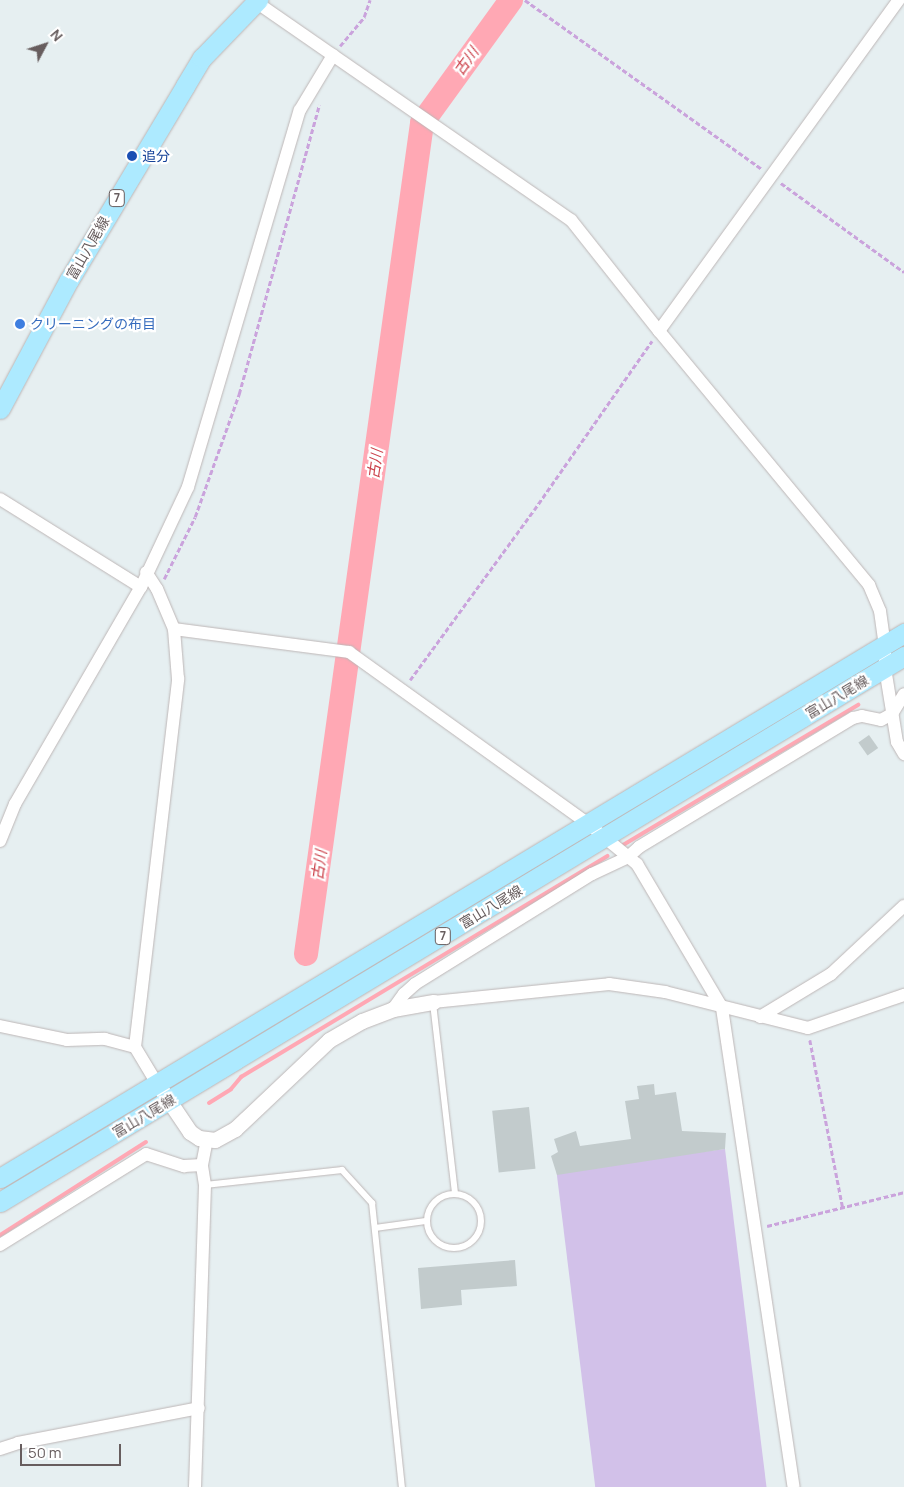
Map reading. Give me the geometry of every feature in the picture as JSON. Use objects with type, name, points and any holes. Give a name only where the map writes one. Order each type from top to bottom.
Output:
[{"type":"main road","name":"富山八尾線","points":[[0,409],[69,280],[202,58],[257,1]]},
{"type":"main road","name":"富山八尾線","points":[[0,1178],[156,1082],[904,633]]},
{"type":"main road","name":"富山八尾線","points":[[0,1202],[604,839],[904,656]]},
{"type":"street","points":[[659,331],[899,0]]},
{"type":"street","points":[[257,1],[571,220],[659,331],[869,585],[880,611],[885,645],[885,668],[892,714],[897,742],[904,754]]},
{"type":"street","points":[[0,841],[15,804],[141,587],[146,572],[188,487],[300,110],[333,54]]},
{"type":"street","points":[[0,499],[141,587]]},
{"type":"street","points":[[146,572],[158,589],[174,628],[178,679],[135,1047],[190,1132],[207,1140],[215,1140],[235,1129],[329,1040],[362,1021],[393,1009],[433,1002],[609,984],[665,992],[722,1008],[808,1028],[904,995]]},
{"type":"street","points":[[174,628],[350,652],[587,823],[604,839],[637,864],[722,1008],[753,1230],[794,1487]]},
{"type":"street","points":[[393,1009],[404,994],[415,984],[592,874],[628,857],[639,847],[853,718],[862,716],[881,720],[892,714],[904,694]]},
{"type":"street","points":[[760,1016],[831,974],[904,906]]},
{"type":"street","points":[[0,1026],[68,1040],[105,1039],[135,1047]]},
{"type":"street","points":[[195,1487],[199,1408],[204,1185],[202,1165],[207,1140]]},
{"type":"street","points":[[0,1245],[146,1154],[184,1166],[202,1165]]},
{"type":"street","points":[[0,1449],[18,1443],[199,1408]]},
{"type":"lane","points":[[433,1002],[455,1193]]},
{"type":"lane","points":[[204,1185],[342,1170],[372,1203],[402,1487]]},
{"type":"lane","points":[[455,1193],[472,1200],[481,1216],[481,1225],[472,1241],[465,1246],[447,1248],[432,1238],[426,1221],[432,1204],[446,1194],[455,1193]]},
{"type":"lane","points":[[375,1228],[426,1221]]},
{"type":"path","points":[[333,54],[364,17],[370,0]]},
{"type":"path","points":[[526,0],[904,272]]},
{"type":"path","points":[[158,589],[172,566],[195,517],[239,394],[320,102]]},
{"type":"path","points":[[403,690],[534,510],[659,331]]},
{"type":"path","points":[[808,1028],[843,1208]]},
{"type":"path","points":[[753,1230],[904,1192]]},
{"type":"shaded area","points":[[725,1149],[767,1487],[595,1487],[556,1170]]},
{"type":"building","points":[[869,735],[878,748],[868,756],[858,742]]},
{"type":"building","points":[[654,1084],[655,1095],[676,1092],[682,1131],[726,1133],[725,1149],[557,1175],[551,1156],[558,1152],[554,1139],[576,1131],[580,1146],[631,1139],[625,1101],[639,1099],[637,1086]]},
{"type":"building","points":[[529,1107],[535,1169],[499,1173],[492,1111]]},
{"type":"building","points":[[515,1260],[517,1286],[461,1290],[462,1305],[421,1309],[418,1268]]},
{"type":"waterway","name":"古川","points":[[306,954],[422,123],[511,0]]},
{"type":"waterway","points":[[623,845],[858,705]]},
{"type":"waterway","points":[[209,1103],[231,1089],[241,1077],[607,856]]},
{"type":"waterway","points":[[0,1235],[146,1142]]},
{"type":"place","name":"追分","points":[[132,156]]},
{"type":"place","name":"クリーニングの布目","points":[[20,324]]}]
